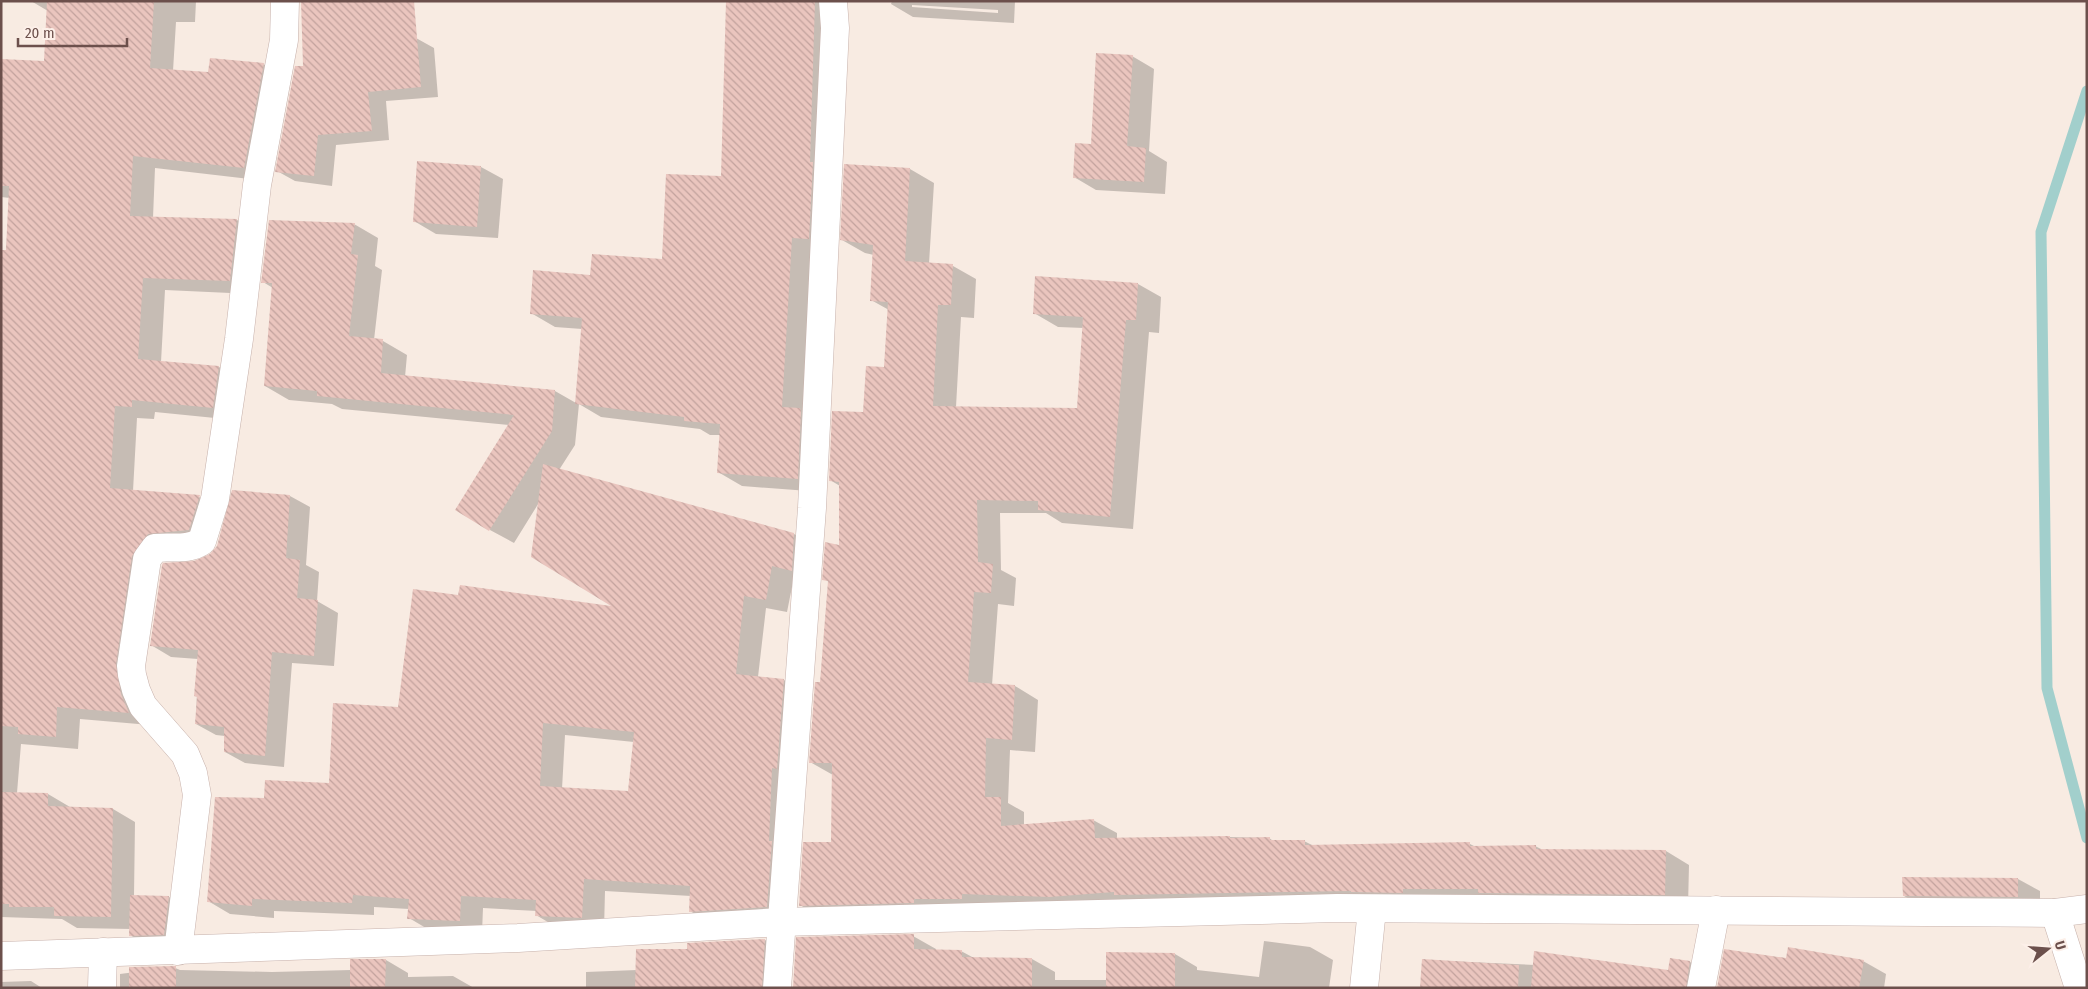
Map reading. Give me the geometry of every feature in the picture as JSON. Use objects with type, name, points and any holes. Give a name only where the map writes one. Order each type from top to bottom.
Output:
[{"type":"street","points":[[178,951],[197,810],[196,783],[185,754],[143,706],[136,690],[131,666],[147,558],[155,548],[196,546],[202,541],[215,499],[239,339],[257,185],[284,40],[286,1]]},
{"type":"street","points":[[777,988],[780,922],[812,508],[828,214],[835,28],[833,1]]},
{"type":"street","points":[[1364,988],[1372,909]]},
{"type":"street","points":[[1,956],[518,938],[780,922],[1372,909],[2055,913],[2085,909]]},
{"type":"street","points":[[1701,988],[1716,910]]},
{"type":"street","points":[[2055,913],[2079,988]]},
{"type":"street","points":[[102,988],[103,952]]},
{"type":"building","points":[[47,1],[154,1],[150,68],[208,72],[210,58],[264,63],[244,168],[133,156],[130,216],[237,219],[230,281],[143,278],[138,359],[219,366],[213,408],[132,400],[132,407],[115,406],[110,488],[200,495],[189,530],[148,534],[132,556],[116,664],[121,694],[129,713],[57,707],[56,737],[18,734],[18,727],[1,726],[1,250],[6,250],[9,186],[1,186],[1,59],[44,61]]},
{"type":"building","points":[[301,1],[414,1],[421,87],[368,92],[372,131],[318,135],[314,176],[275,172],[295,66],[303,66]]},
{"type":"building","points":[[726,1],[815,1],[810,162],[813,162],[809,239],[792,238],[782,407],[800,408],[801,411],[798,479],[717,473],[720,424],[684,421],[684,417],[575,404],[582,318],[530,314],[533,270],[590,275],[592,254],[662,259],[666,174],[721,176]]},
{"type":"building","points":[[1096,53],[1133,55],[1127,146],[1146,148],[1144,182],[1073,178],[1075,143],[1091,144]]},
{"type":"building","points":[[417,161],[481,166],[477,227],[413,222]]},
{"type":"building","points":[[844,164],[910,168],[905,261],[953,264],[951,305],[938,305],[933,406],[1077,408],[1083,317],[1033,314],[1035,276],[1138,283],[1136,320],[1126,320],[1110,517],[1038,510],[1038,501],[977,500],[978,562],[993,564],[991,593],[974,592],[968,682],[1015,685],[1012,740],[986,738],[985,797],[1001,797],[1001,826],[1094,819],[1095,838],[1230,836],[1230,838],[1270,837],[1270,840],[1305,840],[1305,845],[1470,842],[1470,846],[1536,845],[1536,849],[1666,850],[1665,895],[1478,893],[1478,889],[1403,889],[1403,893],[1351,891],[1114,895],[1114,892],[1049,897],[962,894],[962,899],[914,899],[914,903],[799,906],[803,842],[831,842],[832,763],[809,763],[815,682],[820,682],[828,581],[822,580],[825,542],[839,545],[839,482],[829,481],[832,411],[863,412],[866,366],[884,367],[888,302],[870,301],[873,245],[840,240]]},
{"type":"building","points":[[269,220],[355,223],[351,254],[358,255],[349,336],[383,339],[381,373],[555,390],[552,431],[489,531],[455,510],[514,415],[317,396],[317,391],[264,386],[272,283],[261,283]]},
{"type":"building","points":[[543,464],[794,533],[792,571],[772,566],[766,600],[744,596],[736,674],[784,679],[777,769],[772,768],[769,841],[772,841],[767,907],[689,912],[690,886],[584,879],[582,918],[535,916],[536,900],[461,896],[460,921],[407,919],[409,899],[353,895],[352,903],[252,899],[252,906],[207,902],[215,797],[264,798],[265,780],[329,783],[333,703],[398,707],[413,589],[458,595],[460,585],[611,606],[531,557]],"holes":[[[543,723],[634,732],[628,791],[540,786]]]},
{"type":"building","points":[[232,490],[290,495],[286,558],[300,560],[297,598],[318,600],[314,656],[272,652],[265,756],[224,752],[224,727],[195,724],[197,697],[194,696],[198,650],[150,646],[163,563],[194,561],[210,554],[217,546]]},
{"type":"building","points":[[1,792],[48,793],[48,806],[113,808],[111,917],[54,916],[54,907],[9,907],[9,904],[1,904]]},
{"type":"building","points":[[1902,877],[2018,878],[2018,897],[1903,896]]},
{"type":"building","points":[[130,895],[169,896],[164,935],[129,936]]},
{"type":"building","points":[[914,934],[914,949],[962,950],[962,957],[1032,958],[1032,988],[793,988],[796,937]]},
{"type":"building","points":[[765,939],[762,988],[635,988],[636,949],[687,949],[687,943]]},
{"type":"building","points":[[1788,947],[1864,960],[1859,988],[1717,988],[1724,949],[1786,958]]},
{"type":"building","points":[[1534,951],[1668,970],[1670,958],[1690,961],[1686,988],[1531,988]]},
{"type":"building","points":[[1106,952],[1175,953],[1175,988],[1106,988]]},
{"type":"building","points":[[350,959],[386,959],[385,988],[350,988]]},
{"type":"building","points":[[1422,959],[1519,965],[1518,988],[1420,988]]},
{"type":"building","points":[[176,966],[176,988],[129,988],[129,967]]},
{"type":"waterway","points":[[2087,91],[2041,232],[2047,688],[2087,838]]}]
